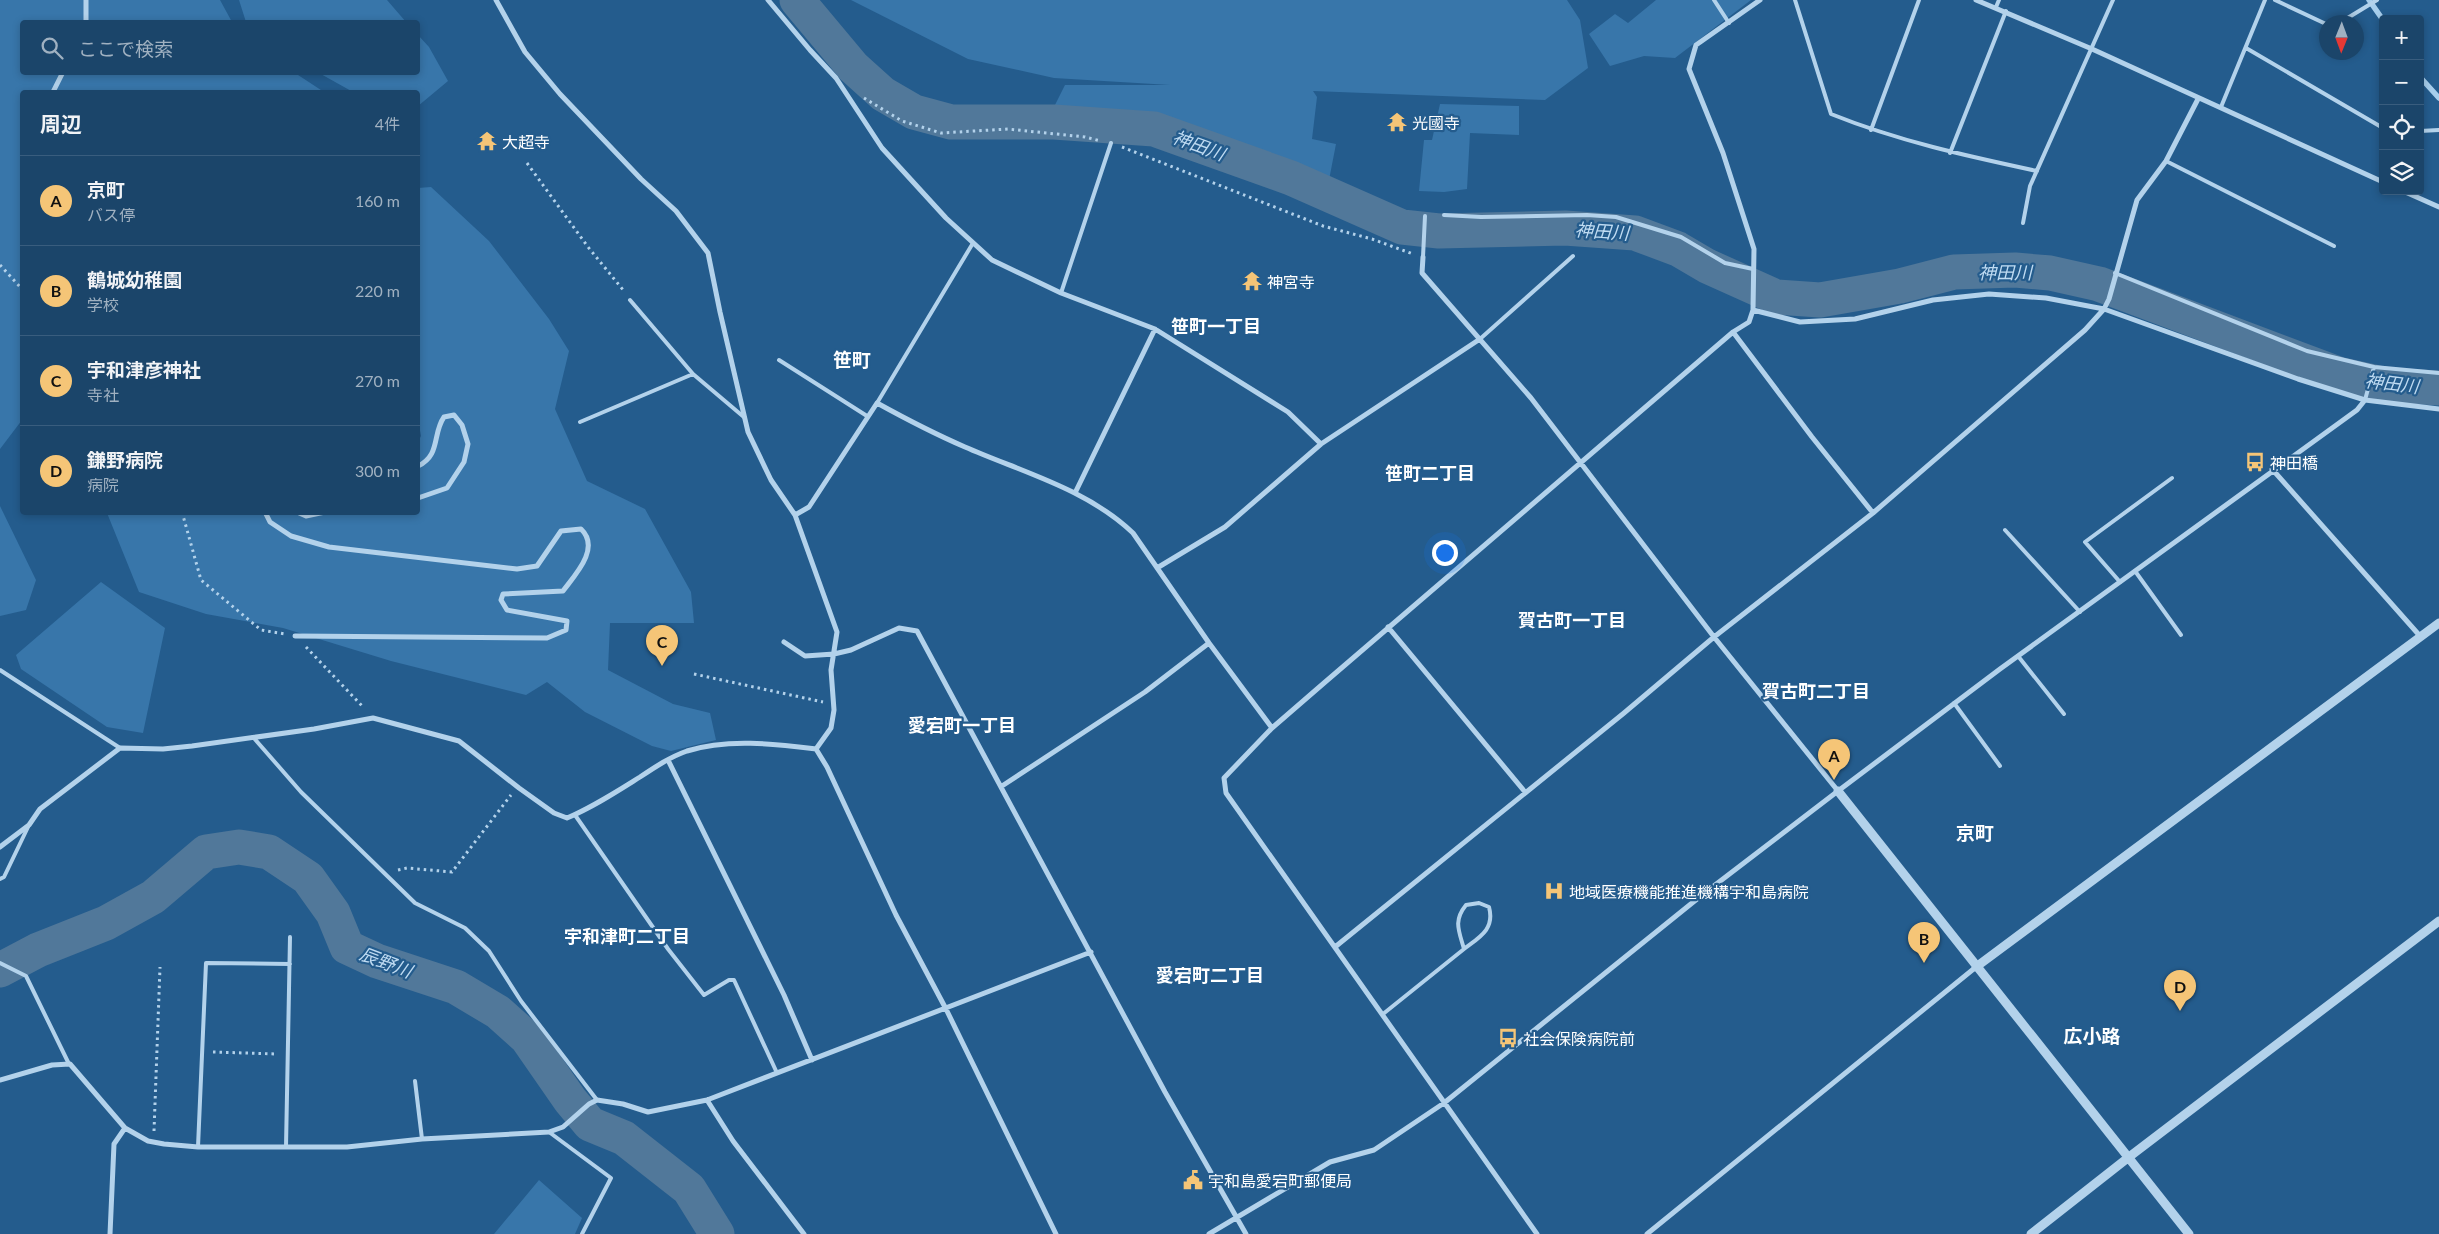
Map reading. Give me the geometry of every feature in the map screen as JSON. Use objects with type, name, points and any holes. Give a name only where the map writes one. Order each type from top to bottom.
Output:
[{"type":"street","points":[[86,0],[86,20]]},
{"type":"street","points":[[496,0],[525,52],[560,94],[614,151],[676,211],[708,253],[748,432],[771,480],[795,515],[837,632],[831,670],[834,704],[831,728],[816,749]]},
{"type":"street","points":[[768,0],[836,78],[882,148],[973,243],[992,260],[1061,293],[1155,328],[1288,412],[1321,444]]},
{"type":"street","points":[[1537,1234],[1226,793],[1224,778],[1272,728],[1388,627],[1733,332],[1749,322],[1753,310],[1754,249],[1723,153],[1689,69],[1696,45],[1760,0]]},
{"type":"street","points":[[1976,0],[2006,11],[2092,49],[2379,180]]},
{"type":"street","points":[[54,90],[61,75]]},
{"type":"street","points":[[1335,947],[1714,637],[1873,513],[2085,330],[2104,309],[2109,299],[2138,200],[2166,161],[2198,99]]},
{"type":"street","points":[[2411,195],[2439,207]]},
{"type":"street","points":[[1423,257],[1422,273],[1531,398],[1714,637],[1838,790],[1976,967],[2189,1234]]},
{"type":"street","points":[[1753,310],[1800,322],[1855,319],[1933,300],[1989,294],[2046,298],[2104,309],[2298,379],[2366,397],[2439,409]]},
{"type":"street","points":[[1075,493],[1155,328]]},
{"type":"street","points":[[1733,332],[1812,437],[1873,513]]},
{"type":"street","points":[[1157,568],[1225,527],[1321,444],[1480,339]]},
{"type":"street","points":[[1209,1234],[1330,1162],[1374,1150],[1444,1103],[1702,895],[1838,790],[2272,469],[2357,410],[2366,397]]},
{"type":"street","points":[[795,515],[808,507],[877,403],[919,426],[964,447],[1075,493],[1119,519],[1133,533],[1209,643],[1272,728]]},
{"type":"street","points":[[420,465],[426,462],[437,444],[438,426],[444,417],[454,415],[462,425],[468,444],[464,462],[447,488],[420,497]]},
{"type":"street","points":[[2272,469],[2420,636]]},
{"type":"street","points":[[266,515],[270,522],[291,536],[329,547],[517,569],[537,566],[561,531],[581,529],[586,533],[590,545],[580,568],[563,591],[504,594],[501,600],[508,610],[567,621],[566,630],[547,638],[295,636]]},
{"type":"street","points":[[1647,1234],[1976,967],[2439,622]]},
{"type":"street","points":[[1388,627],[1526,792]]},
{"type":"street","points":[[784,642],[805,656],[834,654],[852,650],[899,628],[917,631],[1165,1092],[1246,1234]]},
{"type":"street","points":[[1002,786],[1145,692],[1209,643]]},
{"type":"street","points":[[0,847],[29,825],[40,809],[120,748],[162,749],[314,729],[373,718],[459,740],[554,813],[567,818],[576,815],[668,760],[688,751],[720,744],[778,744],[816,749]]},
{"type":"street","points":[[816,749],[827,768],[896,915],[946,1009],[1056,1234]]},
{"type":"street","points":[[668,760],[784,995],[812,1060]]},
{"type":"street","points":[[2031,1234],[2439,921]]},
{"type":"street","points":[[0,1080],[52,1065],[70,1064],[125,1128],[154,1142],[198,1147],[347,1147],[422,1139],[549,1132],[563,1127],[589,1104],[597,1100],[623,1104],[648,1112],[707,1100],[1091,952]]},
{"type":"street","points":[[707,1100],[733,1141],[804,1234]]},
{"type":"street","points":[[110,1234],[114,1144],[125,1128]]},
{"type":"lane","points":[[1714,0],[1729,23]]},
{"type":"lane","points":[[1795,0],[1831,114],[1871,130],[1950,153],[2037,171]]},
{"type":"lane","points":[[1871,130],[1919,0]]},
{"type":"lane","points":[[1996,7],[1999,0]]},
{"type":"lane","points":[[2023,223],[2030,186],[2113,0]]},
{"type":"lane","points":[[2221,107],[2266,0]]},
{"type":"lane","points":[[2275,0],[2319,21]]},
{"type":"lane","points":[[2355,15],[2377,0]]},
{"type":"lane","points":[[1950,153],[2006,11]]},
{"type":"lane","points":[[2246,48],[2379,126]]},
{"type":"lane","points":[[2424,131],[2439,130]]},
{"type":"lane","points":[[1061,293],[1111,143]]},
{"type":"lane","points":[[2166,161],[2334,246]]},
{"type":"lane","points":[[1444,214],[1481,217],[1587,215],[1616,217],[1681,237],[1726,263],[1753,269]]},
{"type":"lane","points":[[1423,257],[1425,216]]},
{"type":"lane","points":[[877,403],[973,243]]},
{"type":"lane","points":[[1480,339],[1573,256]]},
{"type":"lane","points":[[2116,273],[2306,351],[2373,369],[2439,373]]},
{"type":"lane","points":[[630,300],[693,374],[746,418]]},
{"type":"lane","points":[[779,360],[867,416]]},
{"type":"lane","points":[[2366,397],[2373,369]]},
{"type":"lane","points":[[580,422],[693,374]]},
{"type":"lane","points":[[2120,582],[2085,542],[2172,478]]},
{"type":"lane","points":[[2005,530],[2080,612]]},
{"type":"lane","points":[[2135,571],[2181,635]]},
{"type":"lane","points":[[2018,656],[2064,714]]},
{"type":"lane","points":[[0,670],[120,748]]},
{"type":"lane","points":[[1954,703],[2000,766]]},
{"type":"lane","points":[[253,737],[301,792],[415,903],[464,928],[489,951],[521,1001],[597,1100]]},
{"type":"lane","points":[[576,815],[668,949],[704,995],[730,980],[734,980],[777,1073]]},
{"type":"lane","points":[[0,879],[4,877],[29,825]]},
{"type":"lane","points":[[1383,1014],[1486,933],[1491,924],[1489,907],[1479,903],[1466,905],[1458,914],[1458,927],[1464,949]]},
{"type":"lane","points":[[286,1147],[290,937]]},
{"type":"lane","points":[[1,963],[26,976],[70,1064]]},
{"type":"lane","points":[[198,1147],[206,963],[290,964]]},
{"type":"lane","points":[[414,1081],[422,1139]]},
{"type":"lane","points":[[549,1132],[611,1178],[582,1234]]},
{"type":"path","points":[[845,92],[863,97],[902,121],[941,133],[1008,129],[1085,136],[1111,143],[1322,226],[1372,238],[1423,257]]},
{"type":"path","points":[[527,163],[588,247],[630,300]]},
{"type":"path","points":[[0,265],[20,287]]},
{"type":"path","points":[[183,515],[201,580],[262,630],[295,636],[373,718]]},
{"type":"path","points":[[694,674],[834,704]]},
{"type":"path","points":[[385,873],[407,868],[452,872],[517,786]]},
{"type":"path","points":[[154,1142],[160,967]]},
{"type":"path","points":[[202,1052],[288,1054]]},
{"type":"shaded area","points":[[0,0],[220,0],[231,20],[20,20],[20,75],[298,75],[321,90],[20,90],[20,423],[0,449]]},
{"type":"shaded area","points":[[239,0],[387,0],[404,20],[245,20]]},
{"type":"shaded area","points":[[851,0],[1567,0],[1580,20],[1588,68],[1545,100],[1313,91],[1317,97],[1312,139],[1336,144],[1329,180],[1195,127],[1053,109],[1065,85],[1170,85],[1054,78],[968,59]]},
{"type":"shaded area","points":[[1656,0],[1751,0],[1675,58],[1644,56],[1610,66],[1589,34],[1615,14],[1628,23]]},
{"type":"shaded area","points":[[420,37],[429,47],[448,81],[420,104],[420,90],[349,90],[323,75],[420,75]]},
{"type":"shaded area","points":[[1440,104],[1519,106],[1519,135],[1470,133],[1467,189],[1444,192],[1419,191],[1424,140],[1432,140]]},
{"type":"shaded area","points":[[431,187],[489,241],[549,319],[569,351],[555,409],[587,481],[645,509],[691,592],[694,623],[610,623],[608,670],[673,704],[710,713],[716,740],[671,751],[652,746],[585,712],[547,682],[526,695],[391,661],[283,628],[206,614],[139,592],[108,515],[420,515],[420,188]]},
{"type":"shaded area","points":[[0,506],[36,580],[26,610],[0,616]]},
{"type":"shaded area","points":[[101,582],[165,628],[143,733],[107,727],[21,669],[16,655]]},
{"type":"shaded area","points":[[539,1180],[582,1218],[575,1234],[494,1234]]},
{"type":"waterway","name":"神田川","points":[[797,0],[853,67],[883,94],[914,112],[951,122],[1054,122],[1154,129],[1291,178],[1402,227],[1439,231],[1565,228],[1635,233],[1678,249],[1707,266],[1776,297],[1820,300],[1900,286],[1954,272],[2015,270],[2050,273],[2099,284],[2338,374],[2388,385],[2439,388]]},
{"type":"waterway","points":[[2369,0],[2380,15]]},
{"type":"waterway","points":[[2424,81],[2439,98]]},
{"type":"waterway","name":"辰野川","points":[[0,970],[38,950],[106,923],[153,897],[206,852],[239,847],[269,852],[308,878],[333,913],[347,947],[377,961],[456,987],[498,1012],[527,1038],[570,1100],[590,1124],[624,1138],[689,1189],[717,1234]]},
{"type":"place","name":"光國寺","points":[[1397,122]]},
{"type":"place","name":"大超寺","points":[[487,141]]},
{"type":"place","name":"神宮寺","points":[[1252,281]]},
{"type":"place","name":"神田橋","points":[[2255,462]]},
{"type":"place","name":"宇和津彦神社","points":[[662,666]]},
{"type":"place","name":"京町","points":[[1834,780]]},
{"type":"place","name":"地域医療機能推進機構宇和島病院","points":[[1554,891]]},
{"type":"place","name":"鶴城幼稚園","points":[[1924,963]]},
{"type":"place","name":"鎌野病院","points":[[2180,1011]]},
{"type":"place","name":"社会保険病院前","points":[[1508,1038]]},
{"type":"place","name":"宇和島愛宕町郵便局","points":[[1193,1180]]},
{"type":"district","name":"笹町一丁目","points":[[1216,326]]},
{"type":"district","name":"笹町","points":[[852,359]]},
{"type":"district","name":"笹町二丁目","points":[[1430,473]]},
{"type":"district","name":"賀古町一丁目","points":[[1572,620]]},
{"type":"district","name":"賀古町二丁目","points":[[1816,691]]},
{"type":"district","name":"愛宕町一丁目","points":[[962,725]]},
{"type":"district","name":"京町","points":[[1975,832]]},
{"type":"district","name":"宇和津町二丁目","points":[[627,936]]},
{"type":"district","name":"愛宕町二丁目","points":[[1210,975]]},
{"type":"district","name":"広小路","points":[[2092,1035]]}]
